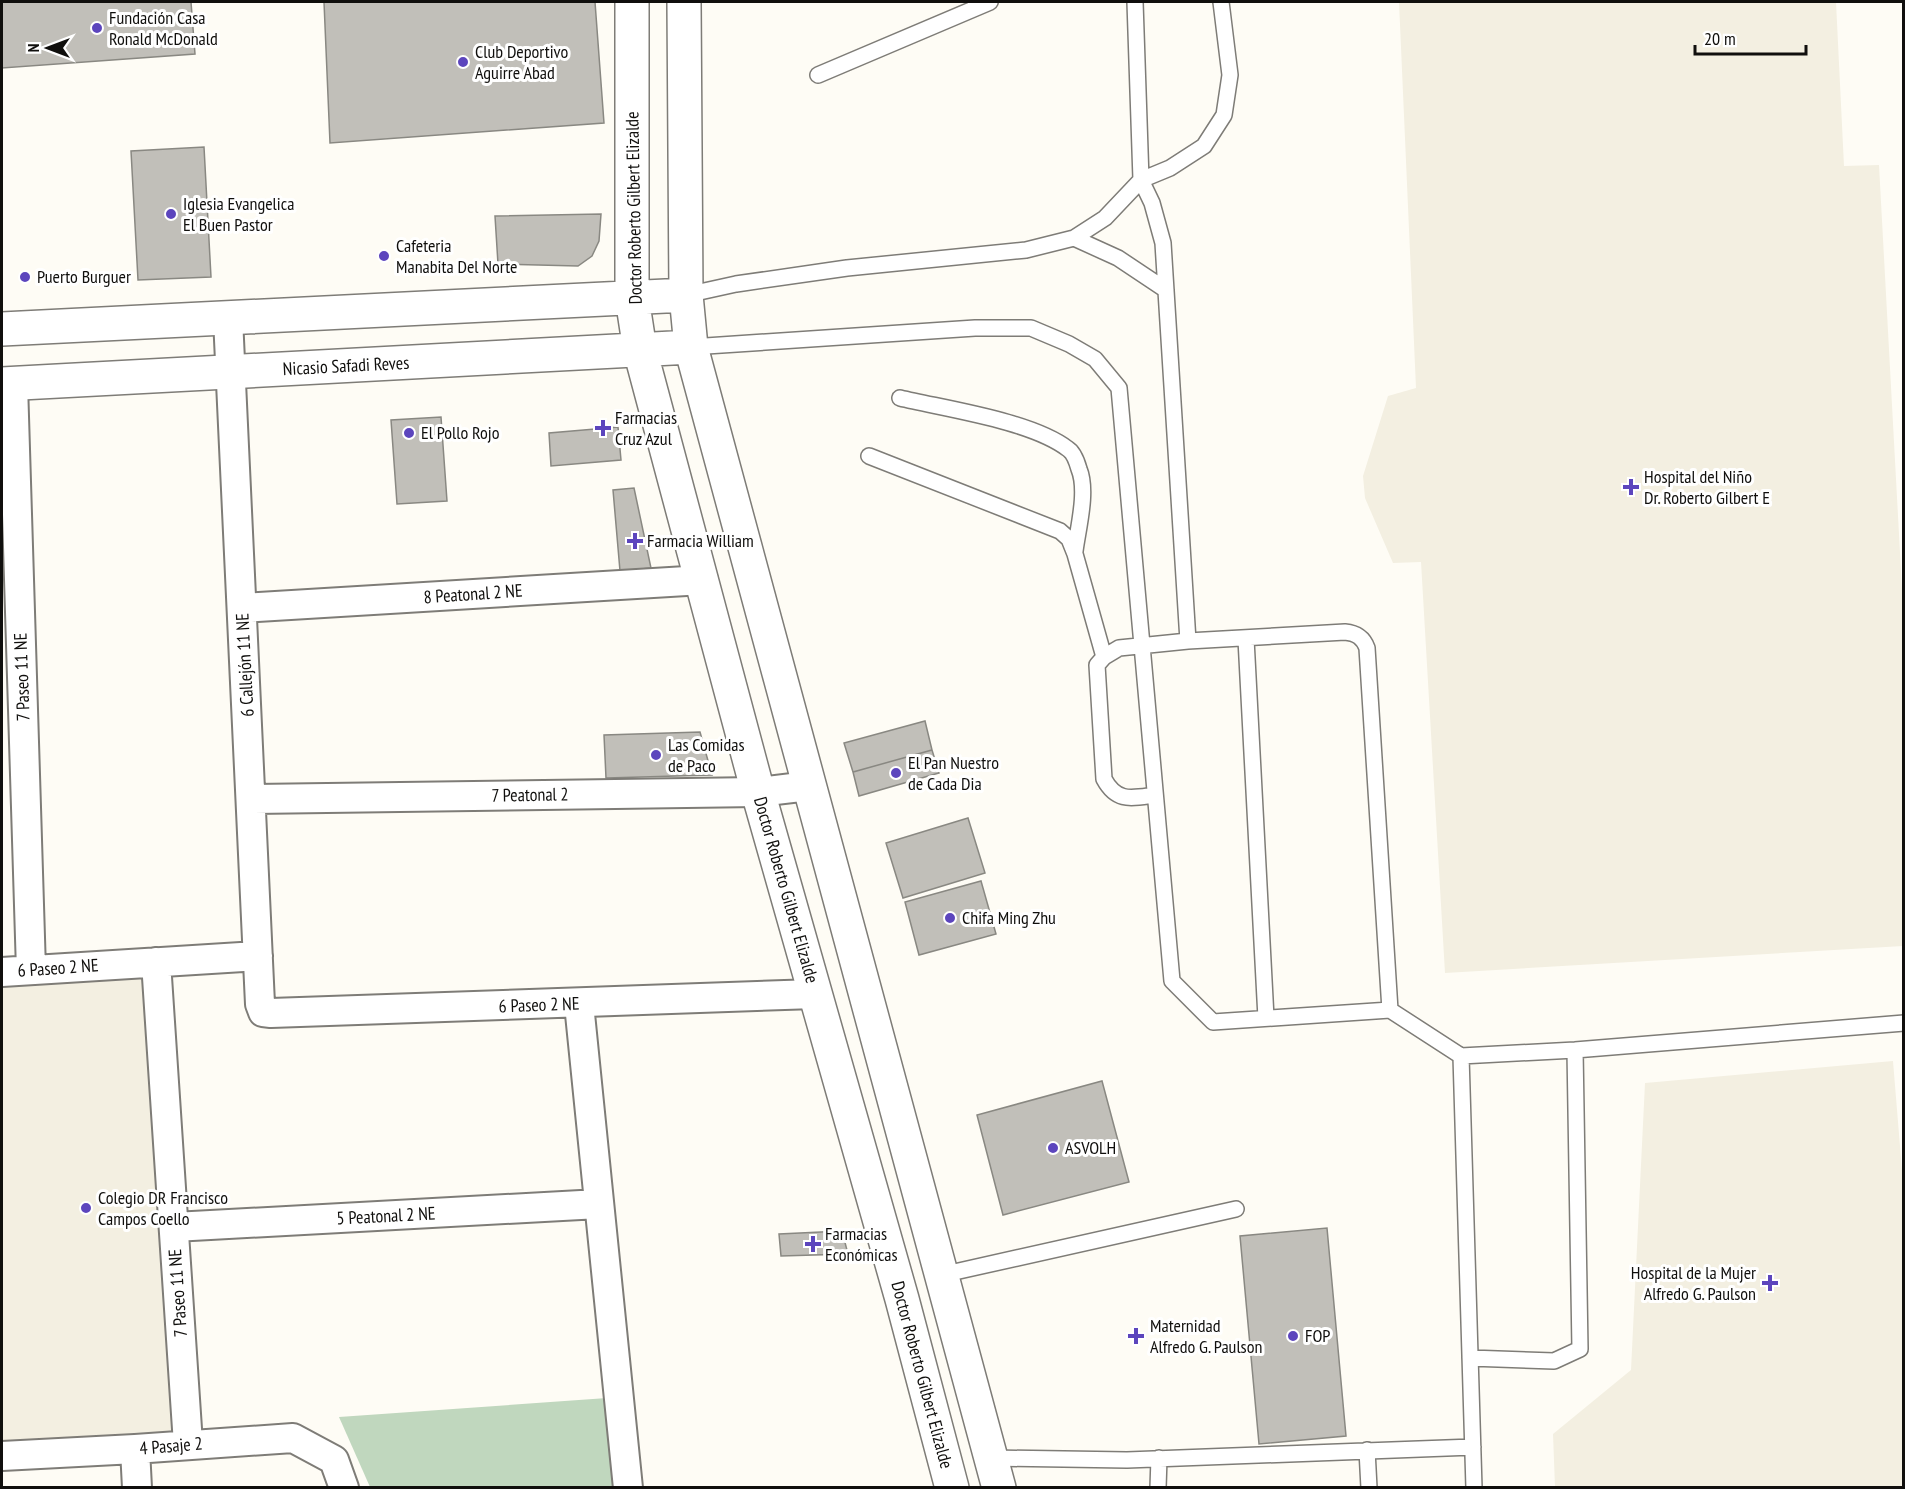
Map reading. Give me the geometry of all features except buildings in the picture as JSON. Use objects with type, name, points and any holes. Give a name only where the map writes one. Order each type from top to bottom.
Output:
[{"type":"street","name":"Doctor Roberto Gilbert Elizalde","points":[[632,2],[632,298],[640,350],[758,792],[902,1299],[952,1488]]},
{"type":"street","points":[[684,2],[686,295],[691,347],[995,1473]]},
{"type":"street","points":[[2,329],[686,295]]},
{"type":"street","name":"6 Callejón 11 NE","points":[[228,318],[260,1004],[263,1012]]},
{"type":"street","name":"Nicasio Safadi Reves","points":[[7,384],[691,347]]},
{"type":"street","name":"7 Paseo 11 NE","points":[[7,384],[31,970]]},
{"type":"street","name":"8 Peatonal 2 NE","points":[[243,608],[703,580]]},
{"type":"street","name":"7 Peatonal 2","points":[[251,799],[758,792],[809,786]]},
{"type":"street","name":"6 Paseo 2 NE","points":[[2,972],[258,956]]},
{"type":"street","name":"7 Paseo 11 NE","points":[[156,962],[188,1444]]},
{"type":"street","name":"6 Paseo 2 NE","points":[[263,1012],[579,1004],[816,994]]},
{"type":"street","points":[[579,1004],[628,1488]]},
{"type":"street","name":"5 Peatonal 2 NE","points":[[174,1227],[599,1204]]},
{"type":"street","points":[[902,1299],[909,1309],[920,1313],[933,1311],[942,1303],[943,1283]]},
{"type":"street","points":[[922,1377],[923,1366],[928,1357],[937,1350],[948,1349],[958,1353],[966,1361]]},
{"type":"street","name":"4 Pasaje 2","points":[[2,1455],[293,1438],[334,1460],[344,1488]]},
{"type":"street","points":[[135,1449],[137,1488]]},
{"type":"lane","points":[[818,75],[990,2]]},
{"type":"lane","points":[[1135,2],[1141,180],[1152,203],[1163,243],[1188,641]]},
{"type":"lane","points":[[686,295],[736,284],[847,267],[1026,250],[1074,238],[1105,218],[1141,180],[1170,168],[1204,146],[1224,115],[1230,75],[1221,2]]},
{"type":"lane","points":[[1074,238],[1118,258],[1166,290]]},
{"type":"lane","points":[[691,347],[975,328],[1031,328],[1069,344],[1095,359],[1119,388],[1172,981],[1213,1022],[1390,1010],[1461,1056],[1575,1050],[1904,1023]]},
{"type":"lane","points":[[900,398],[1014,425],[1047,437],[1071,450],[1080,471],[1082,501],[1075,554]]},
{"type":"lane","points":[[869,456],[1060,531],[1069,539],[1075,554],[1104,657]]},
{"type":"lane","points":[[1155,795],[1126,798],[1108,787],[1104,779],[1097,665],[1104,657],[1119,648],[1188,641],[1345,632],[1353,633],[1365,641],[1390,1010]]},
{"type":"lane","points":[[1246,639],[1266,1018]]},
{"type":"lane","points":[[1470,1358],[1554,1361],[1580,1349],[1575,1050]]},
{"type":"lane","points":[[1461,1056],[1474,1488]]},
{"type":"lane","points":[[943,1283],[1236,1209]]},
{"type":"lane","points":[[995,1473],[1159,1458],[1473,1447]]},
{"type":"lane","points":[[1367,1450],[1369,1488]]},
{"type":"lane","points":[[1158,1488],[1159,1458]]},
{"type":"shaded area","name":"Hospital del Niño Dr. Roberto Gilbert E","points":[[1399,2],[1836,2],[1844,166],[1879,165],[1903,608],[1903,946],[1445,973],[1421,562],[1393,563],[1365,498],[1363,476],[1388,396],[1416,388]]},
{"type":"shaded area","name":"Colegio DR Francisco Campos Coello","points":[[154,964],[185,1442],[2,1454],[2,973]]},
{"type":"shaded area","name":"Hospital de la Mujer Alfredo G. Paulson","points":[[1893,1061],[1904,1195],[1903,1487],[1555,1487],[1553,1434],[1631,1370],[1645,1083]]},
{"type":"green space","points":[[607,1398],[613,1487],[370,1487],[339,1417]]},
{"type":"place","name":"Fundación Casa Ronald McDonald","points":[[97,28]]},
{"type":"place","name":"Club Deportivo Aguirre Abad","points":[[463,62]]},
{"type":"place","name":"Iglesia Evangelica El Buen Pastor","points":[[171,214]]},
{"type":"place","name":"Cafeteria Manabita Del Norte","points":[[384,256]]},
{"type":"place","name":"Puerto Burguer","points":[[25,277]]},
{"type":"place","name":"Farmacias Cruz Azul","points":[[603,428]]},
{"type":"place","name":"El Pollo Rojo","points":[[409,433]]},
{"type":"place","name":"Hospital del Niño Dr. Roberto Gilbert E","points":[[1631,487]]},
{"type":"place","name":"Farmacia William","points":[[635,541]]},
{"type":"place","name":"Las Comidas de Paco","points":[[656,755]]},
{"type":"place","name":"El Pan Nuestro de Cada Dia","points":[[896,773]]},
{"type":"place","name":"Chifa Ming Zhu","points":[[950,918]]},
{"type":"place","name":"ASVOLH","points":[[1053,1148]]},
{"type":"place","name":"Colegio DR Francisco Campos Coello","points":[[86,1208]]},
{"type":"place","name":"Farmacias Económicas","points":[[813,1244]]},
{"type":"place","name":"Hospital de la Mujer Alfredo G. Paulson","points":[[1770,1283]]},
{"type":"place","name":"Maternidad Alfredo G. Paulson","points":[[1136,1336]]},
{"type":"place","name":"FOP","points":[[1293,1336]]}]
